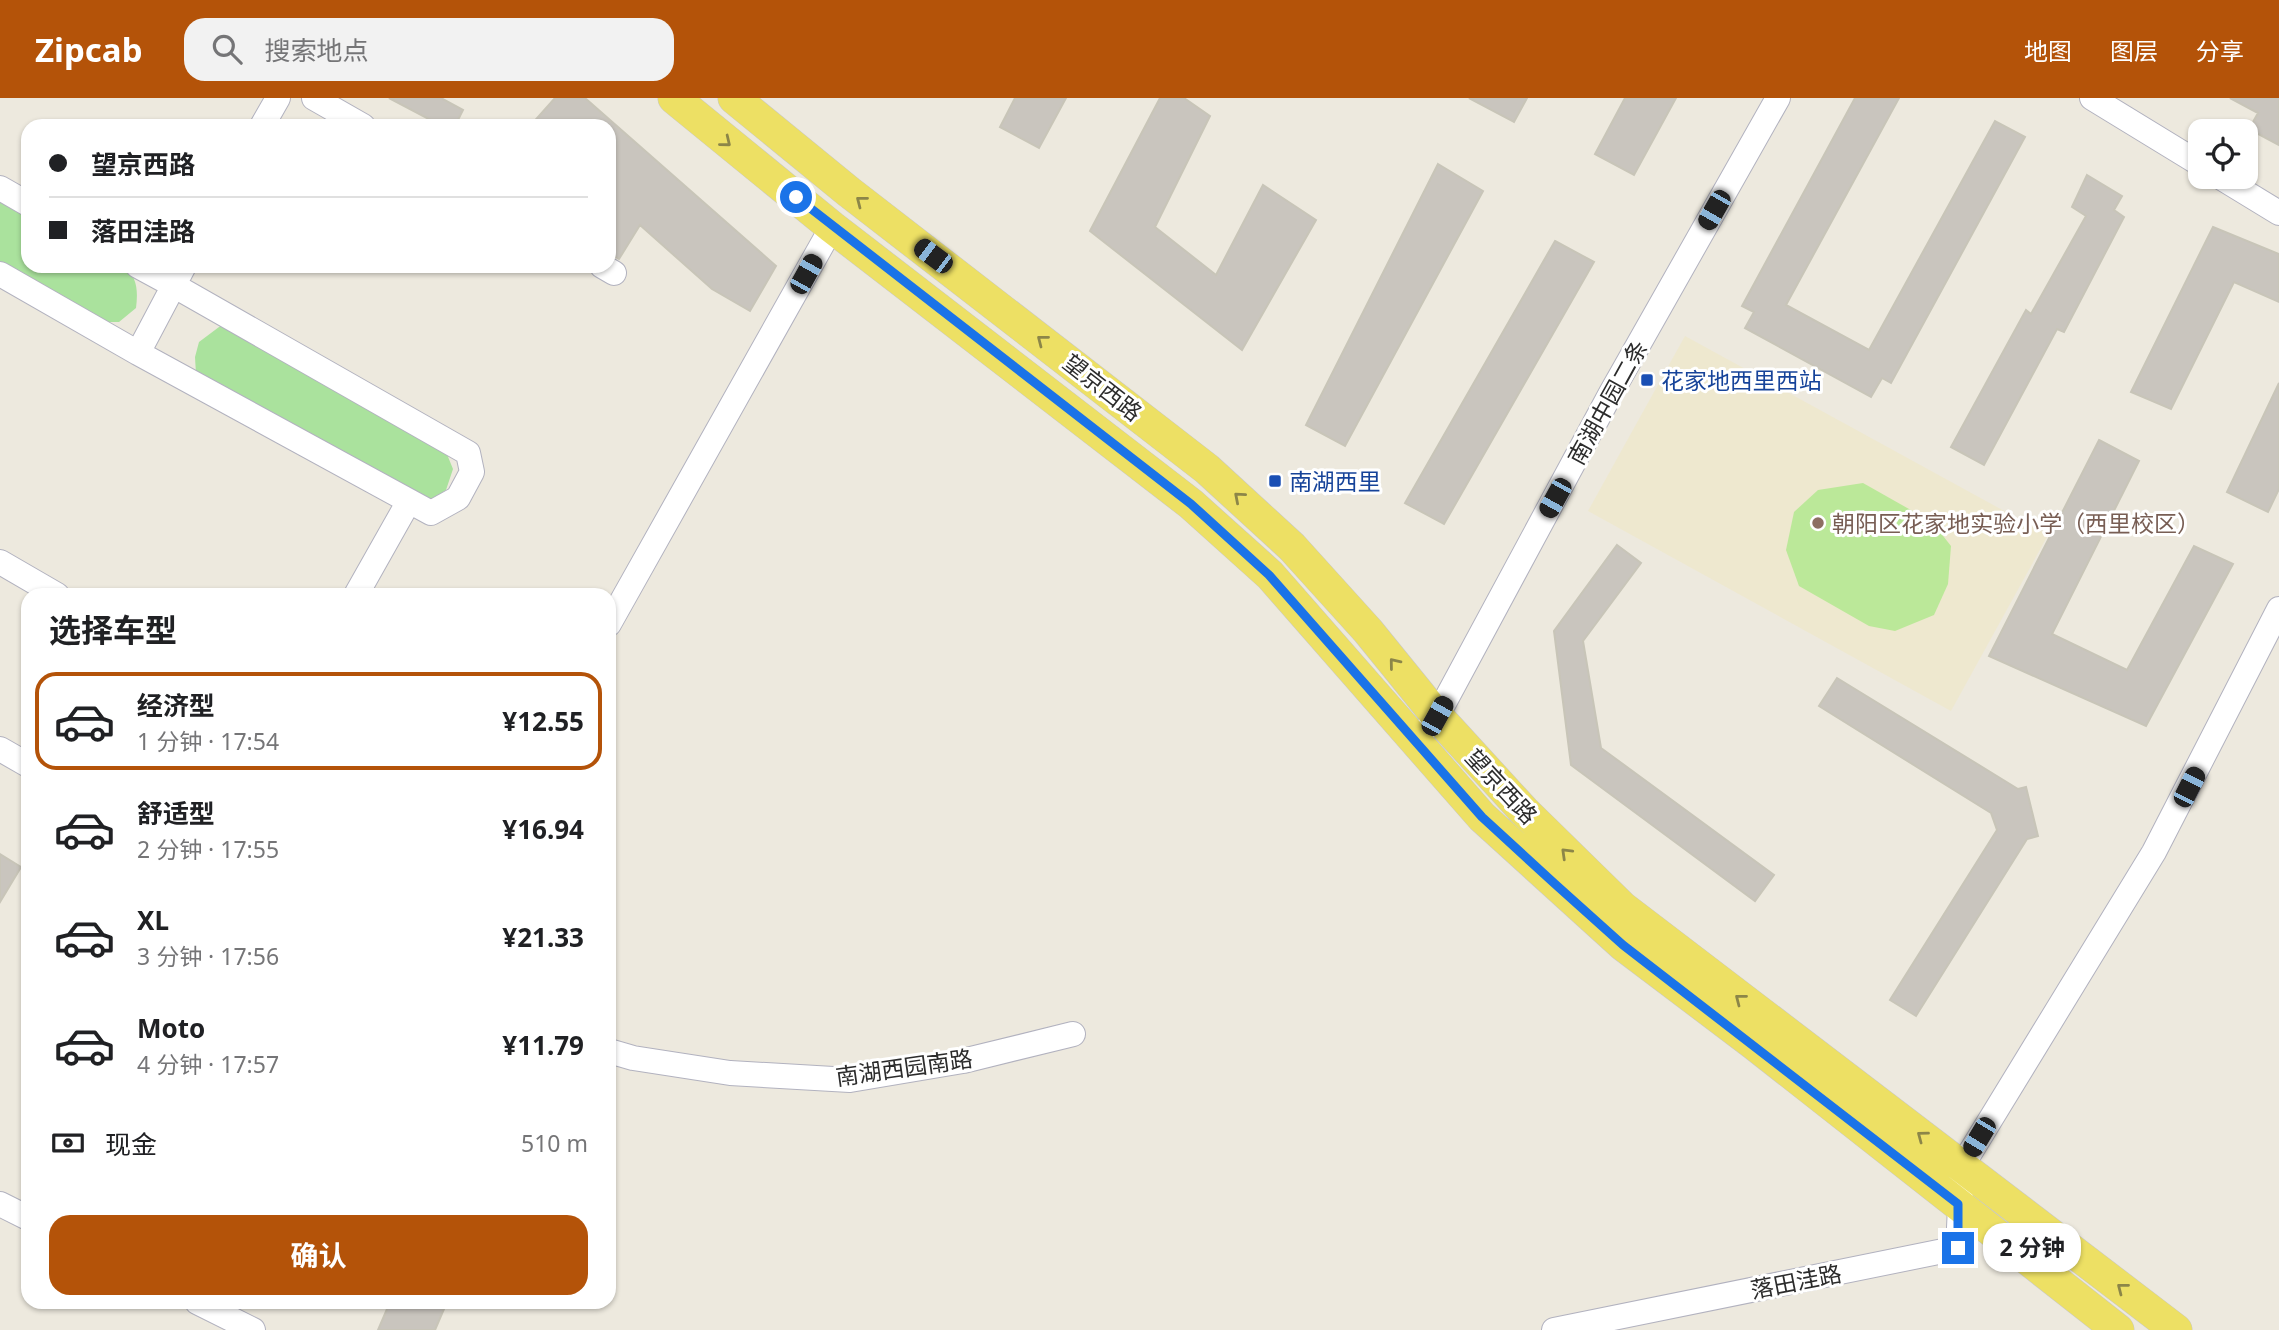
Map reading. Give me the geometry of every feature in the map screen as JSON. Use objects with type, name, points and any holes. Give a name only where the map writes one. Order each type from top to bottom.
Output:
[{"type":"main road","name":"望京西路","points":[[674,98],[832,227],[1191,504],[1269,575],[1482,817],[1623,945],[2118,1330]]},
{"type":"main road","name":"望京西路","points":[[734,98],[849,192],[1207,469],[1252,508],[1292,547],[1368,631],[1437,716],[1524,811],[1622,907],[2176,1330]]},
{"type":"street","points":[[266,119],[278,98]]},
{"type":"street","points":[[314,98],[351,119]]},
{"type":"street","name":"南湖中园二条","points":[[1415,741],[1437,716],[1611,393],[1778,98]]},
{"type":"street","points":[[2092,98],[2188,157]]},
{"type":"street","points":[[0,188],[21,200]]},
{"type":"street","points":[[2240,189],[2279,213]]},
{"type":"street","points":[[616,612],[832,227]]},
{"type":"street","points":[[0,274],[138,353],[431,513],[458,498],[472,472],[468,453],[178,276],[138,353]]},
{"type":"street","points":[[360,588],[409,501]]},
{"type":"street","points":[[0,562],[45,588]]},
{"type":"street","points":[[1962,1166],[2154,852],[2279,609]]},
{"type":"street","points":[[0,749],[21,761]]},
{"type":"street","name":"南湖西园南路","points":[[616,1053],[730,1073],[850,1080],[963,1061],[1073,1034]]},
{"type":"street","name":"落田洼路","points":[[1554,1330],[1958,1248],[1958,1204],[1962,1166]]},
{"type":"street","points":[[0,1204],[21,1214]]},
{"type":"street","points":[[211,1309],[253,1330]]},
{"type":"shaded area","name":"朝阳区花家地实验小学（西里校区）","points":[[1685,336],[2048,535],[1951,711],[1588,511]]},
{"type":"green space","points":[[0,198],[21,209],[21,273],[130,273],[137,290],[136,308],[119,322],[99,322],[0,266]]},
{"type":"green space","points":[[223,324],[444,447],[453,469],[446,490],[430,501],[196,374],[195,357],[199,342]]},
{"type":"green space","points":[[1863,483],[1932,522],[1951,546],[1948,584],[1934,615],[1895,631],[1869,626],[1799,586],[1786,550],[1794,512],[1818,490]]},
{"type":"building","points":[[389,98],[441,98],[463,110],[458,119],[429,119]]},
{"type":"building","points":[[555,98],[585,98],[609,119],[536,119]]},
{"type":"building","points":[[1015,98],[1066,98],[1039,148],[1000,127]]},
{"type":"building","points":[[1160,98],[1184,98],[1210,116],[1155,227],[1216,275],[1263,185],[1316,220],[1242,350],[1090,231]]},
{"type":"building","points":[[1469,98],[1527,98],[1514,122]]},
{"type":"building","points":[[1625,98],[1676,98],[1634,175],[1595,154]]},
{"type":"building","points":[[1855,98],[1899,98],[1786,305],[1869,350],[1995,121],[2025,137],[1891,383],[1882,378],[1871,397],[1745,328],[1754,312],[1742,306]]},
{"type":"building","points":[[2230,98],[2279,98],[2279,145],[2258,134],[2258,119],[2255,119],[2258,113]]},
{"type":"building","points":[[616,125],[776,266],[750,311],[712,289],[640,225],[619,259],[616,257]]},
{"type":"building","points":[[1438,164],[1483,191],[1345,446],[1306,425]]},
{"type":"building","points":[[2087,175],[2122,196],[2114,210],[2124,217],[2064,332],[2057,329],[1984,465],[1951,447],[2026,310],[2031,314],[2086,216],[2072,207]]},
{"type":"building","points":[[2213,227],[2279,254],[2279,302],[2234,282],[2171,409],[2131,392]]},
{"type":"building","points":[[1555,241],[1594,262],[1444,524],[1405,503]]},
{"type":"building","points":[[2279,383],[2279,489],[2268,512],[2227,492]]},
{"type":"building","points":[[2099,440],[2139,461],[2052,634],[2127,670],[2194,546],[2233,564],[2146,726],[1989,656]]},
{"type":"building","points":[[1617,545],[1641,563],[1583,641],[1601,748],[1774,875],[1755,901],[1571,765],[1554,631]]},
{"type":"building","points":[[1837,678],[2018,789],[2026,787],[2038,836],[2027,839],[1916,1016],[1890,1000],[1997,830],[1991,813],[1819,706]]},
{"type":"building","points":[[0,854],[21,867],[0,902]]},
{"type":"building","points":[[387,1309],[444,1309],[435,1330],[378,1330]]},
{"type":"place","name":"花家地西里西站","points":[[1647,380]]},
{"type":"place","name":"南湖西里","points":[[1275,481]]},
{"type":"place","name":"朝阳区花家地实验小学（西里校区）","points":[[1818,523]]},
{"type":"route","points":[[796,197],[1191,504],[1269,575],[1482,817],[1555,884],[1623,945],[1958,1204],[1958,1248]]}]
